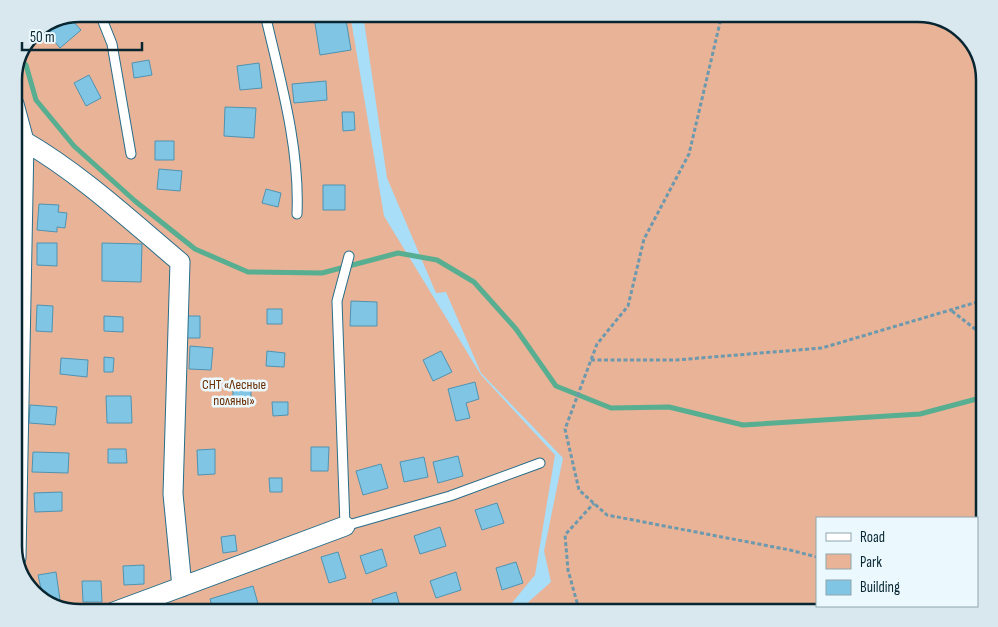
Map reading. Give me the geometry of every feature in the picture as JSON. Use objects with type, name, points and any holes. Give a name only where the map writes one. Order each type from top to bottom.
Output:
[{"type":"street","points":[[23,137],[23,193]]},
{"type":"street","points":[[24,141],[48,155],[102,196],[180,262],[173,494],[182,587]]},
{"type":"street","points":[[136,604],[345,526]]},
{"type":"lane","points":[[103,22],[112,44],[131,154]]},
{"type":"lane","points":[[268,22],[293,146],[298,187],[297,214]]},
{"type":"lane","points":[[349,256],[337,301],[345,526],[450,496],[540,463]]},
{"type":"path","points":[[720,22],[689,154],[644,239],[628,306],[597,344],[564,429],[579,490],[607,515],[790,550],[816,557]]},
{"type":"path","points":[[591,360],[676,360],[822,348],[976,302]]},
{"type":"path","points":[[952,310],[976,330]]},
{"type":"path","points":[[577,604],[568,570],[566,535],[594,503]]},
{"type":"green space","name":"СНТ «Лесные поляны»","points":[[81,22],[351,22],[384,216],[481,375],[555,455],[535,575],[511,604],[73,604],[48,595],[35,582],[26,565],[23,550],[23,77],[24,66],[32,48],[48,32],[58,27]]},
{"type":"green space","points":[[364,22],[917,22],[936,26],[950,32],[968,52],[974,66],[976,81],[976,517],[816,517],[816,604],[526,604],[551,582],[544,551],[563,458],[481,373],[446,292],[436,293],[387,178]]},
{"type":"building","points":[[315,22],[346,22],[351,50],[320,55]]},
{"type":"building","points":[[75,23],[81,30],[60,48],[47,33],[58,27]]},
{"type":"building","points":[[149,60],[152,75],[134,78],[132,63]]},
{"type":"building","points":[[259,63],[262,88],[240,90],[237,66]]},
{"type":"building","points":[[89,75],[101,98],[86,106],[74,83]]},
{"type":"building","points":[[326,81],[327,100],[294,103],[292,84]]},
{"type":"building","points":[[225,107],[256,108],[254,138],[224,136]]},
{"type":"building","points":[[342,112],[354,112],[355,130],[343,131]]},
{"type":"building","points":[[155,141],[174,141],[174,160],[155,160]]},
{"type":"building","points":[[159,169],[182,171],[180,191],[157,189]]},
{"type":"building","points":[[323,185],[345,185],[345,210],[323,210]]},
{"type":"building","points":[[266,189],[281,193],[278,207],[262,203]]},
{"type":"building","points":[[39,204],[59,205],[58,212],[67,213],[65,228],[57,227],[57,232],[37,230]]},
{"type":"building","points":[[37,243],[57,243],[57,266],[37,265]]},
{"type":"building","points":[[102,243],[142,244],[141,282],[102,281]]},
{"type":"building","points":[[351,301],[377,302],[377,326],[350,326]]},
{"type":"building","points":[[37,305],[53,306],[52,332],[36,331]]},
{"type":"building","points":[[267,309],[282,309],[282,324],[267,324]]},
{"type":"building","points":[[104,316],[123,317],[123,332],[104,331]]},
{"type":"building","points":[[185,316],[200,316],[200,338],[184,338]]},
{"type":"building","points":[[190,346],[213,348],[211,370],[189,369]]},
{"type":"building","points":[[267,351],[285,353],[284,367],[266,366]]},
{"type":"building","points":[[441,351],[452,372],[433,381],[423,360]]},
{"type":"building","points":[[104,357],[114,358],[113,372],[104,372]]},
{"type":"building","points":[[61,358],[88,360],[87,377],[60,374]]},
{"type":"building","points":[[475,382],[479,399],[466,403],[470,418],[456,421],[448,389]]},
{"type":"building","points":[[233,386],[251,386],[251,405],[233,405]]},
{"type":"building","points":[[106,396],[131,396],[132,423],[107,423]]},
{"type":"building","points":[[272,402],[288,402],[288,415],[273,416]]},
{"type":"building","points":[[30,405],[57,407],[55,425],[29,423]]},
{"type":"building","points":[[311,447],[329,447],[328,471],[311,471]]},
{"type":"building","points":[[108,449],[126,449],[127,463],[108,463]]},
{"type":"building","points":[[215,449],[215,474],[198,475],[197,450]]},
{"type":"building","points":[[33,452],[69,453],[68,473],[32,472]]},
{"type":"building","points":[[458,456],[463,476],[438,483],[433,462]]},
{"type":"building","points":[[424,457],[428,477],[404,482],[400,462]]},
{"type":"building","points":[[381,464],[388,488],[363,495],[356,471]]},
{"type":"building","points":[[269,478],[282,478],[282,492],[270,492]]},
{"type":"building","points":[[62,492],[62,511],[35,512],[34,493]]},
{"type":"building","points":[[497,503],[504,523],[482,530],[475,510]]},
{"type":"building","points":[[440,527],[446,546],[420,554],[414,536]]},
{"type":"building","points":[[235,535],[237,551],[223,553],[221,537]]},
{"type":"building","points":[[382,549],[387,566],[366,574],[360,556]]},
{"type":"building","points":[[338,552],[346,578],[329,583],[321,557]]},
{"type":"building","points":[[516,562],[523,583],[502,590],[496,568]]},
{"type":"building","points":[[144,565],[144,584],[124,585],[123,566]]},
{"type":"building","points":[[56,572],[60,600],[48,595],[41,588],[38,575]]},
{"type":"building","points":[[456,572],[461,590],[436,598],[430,581]]},
{"type":"building","points":[[82,581],[101,581],[102,602],[83,602]]},
{"type":"building","points":[[253,586],[258,604],[211,604],[210,599]]},
{"type":"building","points":[[396,592],[399,604],[374,604],[372,600]]},
{"type":"waterway","points":[[25,64],[36,100],[74,146],[135,201],[195,249],[248,272],[322,273],[398,253],[437,260],[474,282],[516,329],[556,386],[611,408],[669,407],[743,425],[920,414],[976,399]]}]
